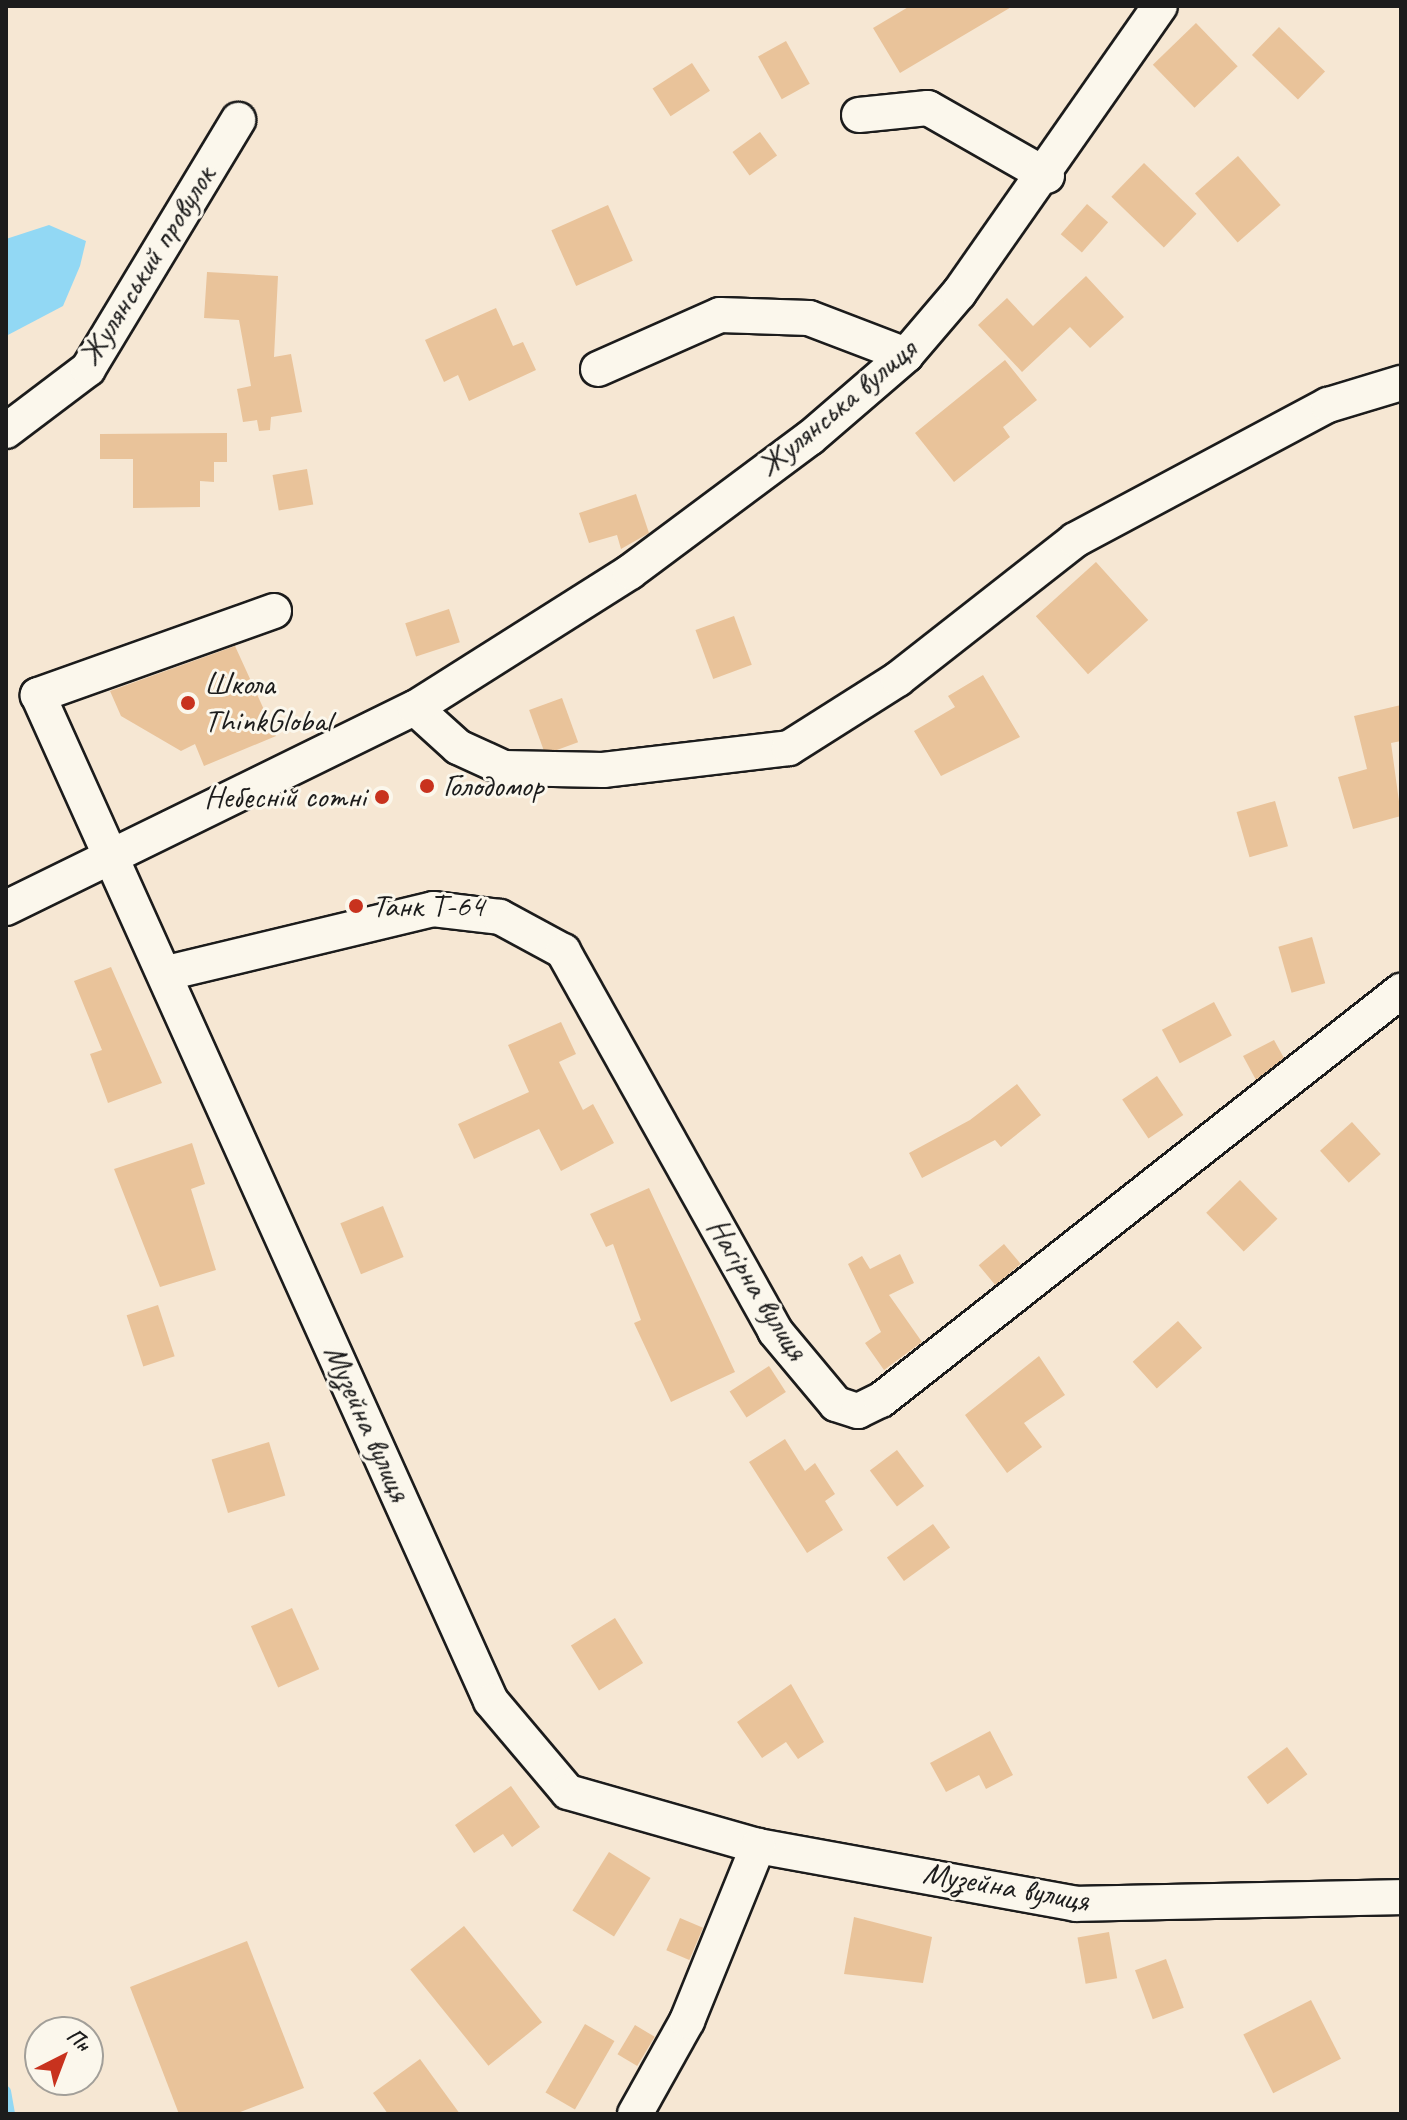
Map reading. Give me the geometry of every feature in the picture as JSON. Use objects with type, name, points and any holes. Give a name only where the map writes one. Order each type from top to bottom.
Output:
[{"type":"street","name":"Жулянська вулиця","points":[[6,908],[415,708],[630,572],[810,438],[906,355],[1047,176],[1160,6]]},
{"type":"street","points":[[859,115],[928,108],[1047,176]]},
{"type":"street","name":"Жулянський провулок","points":[[6,431],[88,369],[238,120]]},
{"type":"street","points":[[598,369],[720,315],[809,318],[906,355]]},
{"type":"street","points":[[415,708],[458,747],[504,768],[603,770],[789,748],[898,679],[1075,540],[1328,405],[1401,383]]},
{"type":"street","name":"Музейна вулиця","points":[[274,611],[38,695],[116,855],[491,1701],[568,1792],[758,1846],[1076,1904],[1401,1897]]},
{"type":"street","name":"Нагірна вулиця","points":[[167,973],[433,909],[500,917],[553,944],[563,951],[775,1331],[836,1404],[858,1411],[881,1400],[1401,991]]},
{"type":"street","points":[[635,2114],[687,2021],[758,1846]]},
{"type":"water","points":[[49,225],[86,241],[80,266],[63,306],[6,336],[6,239]]},
{"type":"building","points":[[910,6],[1013,6],[900,73],[873,28]]},
{"type":"building","points":[[1196,23],[1238,66],[1195,108],[1153,65]]},
{"type":"building","points":[[1279,27],[1325,71],[1298,100],[1252,55]]},
{"type":"building","points":[[786,41],[810,84],[782,99],[758,57]]},
{"type":"building","points":[[692,63],[710,91],[671,116],[653,89]]},
{"type":"building","points":[[760,132],[777,155],[750,175],[732,152]]},
{"type":"building","points":[[1238,156],[1281,205],[1238,242],[1195,193]]},
{"type":"building","points":[[1144,163],[1197,214],[1164,248],[1111,197]]},
{"type":"building","points":[[1087,204],[1108,222],[1082,253],[1061,234]]},
{"type":"building","points":[[608,205],[633,261],[576,286],[551,230]]},
{"type":"building","points":[[207,272],[278,276],[274,357],[291,354],[302,412],[271,417],[270,430],[259,431],[257,420],[243,422],[237,389],[251,386],[239,320],[204,318]]},
{"type":"building","points":[[1086,276],[1124,317],[1090,348],[1070,327],[1022,372],[978,325],[1007,298],[1033,326]]},
{"type":"building","points":[[496,308],[513,346],[523,342],[536,370],[469,401],[458,375],[444,382],[425,340]]},
{"type":"building","points":[[1005,360],[1037,400],[1003,427],[1010,437],[954,482],[915,433]]},
{"type":"building","points":[[227,433],[227,462],[214,462],[214,482],[200,481],[200,507],[133,508],[133,459],[100,459],[100,434]]},
{"type":"building","points":[[307,469],[313,504],[279,511],[273,475]]},
{"type":"building","points":[[636,494],[649,533],[621,549],[617,535],[589,543],[579,513]]},
{"type":"building","points":[[1096,562],[1148,620],[1088,674],[1036,616]]},
{"type":"building","points":[[449,609],[460,642],[416,657],[405,623]]},
{"type":"building","points":[[734,616],[752,665],[713,679],[695,630]]},
{"type":"building","name":"Школа ThinkGlobal","points":[[235,646],[276,736],[204,766],[195,744],[181,751],[121,716],[110,691]]},
{"type":"building","points":[[983,675],[1020,737],[941,776],[914,731],[955,707],[948,696]]},
{"type":"building","points":[[562,698],[578,742],[545,754],[529,710]]},
{"type":"building","points":[[1401,705],[1401,741],[1391,743],[1401,816],[1353,829],[1338,777],[1367,769],[1354,716]]},
{"type":"building","points":[[1275,801],[1288,846],[1250,857],[1237,812]]},
{"type":"building","points":[[1312,937],[1325,983],[1292,993],[1278,947]]},
{"type":"building","points":[[111,967],[162,1083],[108,1103],[90,1054],[102,1050],[74,981]]},
{"type":"building","points":[[1214,1002],[1232,1036],[1180,1063],[1162,1030]]},
{"type":"building","points":[[561,1022],[576,1054],[559,1062],[583,1110],[593,1104],[614,1143],[561,1171],[539,1129],[474,1159],[458,1124],[529,1092],[508,1045]]},
{"type":"building","points":[[1274,1040],[1284,1058],[1256,1080],[1243,1056]]},
{"type":"building","points":[[1157,1076],[1183,1115],[1148,1138],[1122,1099]]},
{"type":"building","points":[[1017,1084],[1041,1115],[1001,1147],[995,1140],[922,1178],[909,1153],[970,1120]]},
{"type":"building","points":[[1352,1122],[1381,1154],[1349,1183],[1320,1151]]},
{"type":"building","points":[[192,1143],[205,1184],[191,1189],[216,1270],[160,1287],[114,1169]]},
{"type":"building","points":[[1240,1180],[1278,1219],[1244,1251],[1206,1213]]},
{"type":"building","points":[[649,1188],[735,1372],[671,1402],[634,1323],[641,1320],[613,1244],[606,1247],[590,1214]]},
{"type":"building","points":[[383,1206],[404,1257],[361,1274],[340,1223]]},
{"type":"building","points":[[1004,1244],[1021,1264],[995,1285],[979,1265]]},
{"type":"building","points":[[900,1254],[914,1283],[889,1295],[922,1342],[884,1370],[865,1343],[881,1332],[848,1264],[862,1256],[870,1269]]},
{"type":"building","points":[[158,1305],[175,1356],[143,1367],[127,1315]]},
{"type":"building","points":[[1178,1321],[1202,1348],[1157,1389],[1133,1362]]},
{"type":"building","points":[[1039,1356],[1065,1395],[1024,1423],[1042,1447],[1007,1473],[965,1415]]},
{"type":"building","points":[[769,1366],[786,1392],[746,1418],[730,1392]]},
{"type":"building","points":[[785,1439],[805,1471],[815,1463],[835,1494],[825,1501],[843,1530],[807,1553],[749,1462]]},
{"type":"building","points":[[269,1442],[285,1496],[228,1513],[212,1460]]},
{"type":"building","points":[[897,1450],[924,1486],[897,1506],[870,1470]]},
{"type":"building","points":[[933,1524],[950,1547],[904,1581],[887,1558]]},
{"type":"building","points":[[292,1608],[319,1669],[278,1688],[251,1626]]},
{"type":"building","points":[[615,1618],[643,1663],[599,1691],[571,1646]]},
{"type":"building","points":[[791,1684],[824,1742],[798,1759],[786,1742],[762,1758],[737,1722]]},
{"type":"building","points":[[990,1731],[1013,1775],[986,1789],[979,1775],[946,1792],[930,1763]]},
{"type":"building","points":[[1287,1747],[1307,1774],[1268,1804],[1247,1777]]},
{"type":"building","points":[[511,1786],[540,1827],[512,1847],[503,1834],[474,1853],[455,1825]]},
{"type":"building","points":[[609,1852],[651,1878],[614,1936],[572,1911]]},
{"type":"building","points":[[854,1917],[932,1937],[923,1983],[844,1974]]},
{"type":"building","points":[[680,1918],[703,1928],[689,1960],[666,1950]]},
{"type":"building","points":[[464,1926],[542,2022],[488,2066],[410,1969]]},
{"type":"building","points":[[1109,1932],[1117,1978],[1086,1984],[1077,1938]]},
{"type":"building","points":[[247,1941],[304,2088],[235,2114],[179,2114],[130,1987]]},
{"type":"building","points":[[1166,1959],[1184,2008],[1153,2019],[1135,1970]]},
{"type":"building","points":[[1311,2000],[1341,2059],[1273,2093],[1243,2035]]},
{"type":"building","points":[[585,2024],[614,2041],[575,2109],[546,2092]]},
{"type":"building","points":[[635,2025],[655,2037],[637,2066],[617,2054]]},
{"type":"building","points":[[420,2059],[460,2114],[388,2114],[373,2093]]},
{"type":"waterway","points":[[6,2091],[10,2114]]},
{"type":"place","name":"Школа ThinkGlobal","points":[[188,703]]},
{"type":"place","name":"Голодомор","points":[[427,786]]},
{"type":"place","name":"Небесній сотні","points":[[382,797]]},
{"type":"place","name":"Танк Т-64","points":[[356,906]]}]
